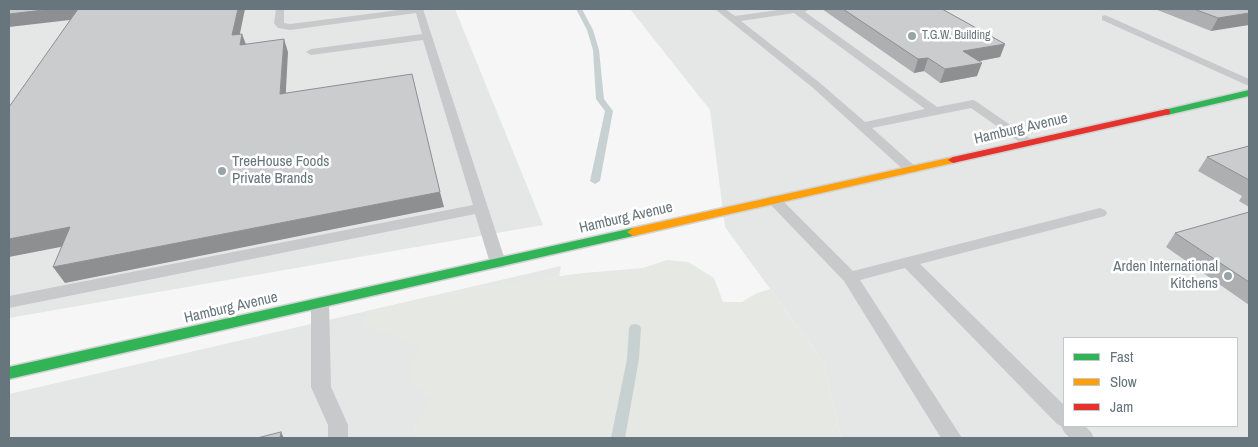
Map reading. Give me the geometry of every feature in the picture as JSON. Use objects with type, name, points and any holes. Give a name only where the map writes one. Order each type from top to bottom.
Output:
[{"type":"street","name":"Hamburg Avenue","points":[[9,373],[1249,93]]},
{"type":"lane","points":[[280,9],[279,23],[281,26],[290,27],[419,9],[498,263]]},
{"type":"lane","points":[[720,9],[864,126],[911,169]]},
{"type":"lane","points":[[734,19],[801,9],[935,112]]},
{"type":"lane","points":[[1105,18],[1249,83]]},
{"type":"lane","points":[[311,52],[428,36]]},
{"type":"lane","points":[[864,126],[973,104],[1029,142]]},
{"type":"lane","points":[[774,200],[850,277],[952,438]]},
{"type":"lane","points":[[9,302],[481,208]]},
{"type":"lane","points":[[850,277],[1100,213]]},
{"type":"lane","points":[[909,263],[1063,417]]},
{"type":"lane","points":[[320,303],[321,387],[338,425],[338,438]]},
{"type":"lane","points":[[1073,427],[1084,438]]},
{"type":"shaded area","name":"TreeHouse Foods Private Brands","points":[[9,9],[455,9],[543,225],[9,318]]},
{"type":"shaded area","points":[[630,9],[1249,10],[1249,438],[841,438],[824,363],[725,227],[710,110]]},
{"type":"shaded area","points":[[667,260],[688,262],[714,278],[723,302],[742,302],[757,293],[770,289],[824,363],[841,438],[415,438],[413,426],[433,398],[415,386],[409,370],[419,344],[403,342],[390,331],[365,329],[360,320],[371,310],[473,287],[584,273],[643,268]]},
{"type":"shaded area","points":[[561,266],[531,438],[9,438],[9,394]]},
{"type":"building","points":[[9,9],[52,9],[9,14]]},
{"type":"building","name":"TreeHouse Foods Private Brands","points":[[78,9],[238,9],[232,35],[242,34],[240,45],[284,39],[280,94],[412,74],[440,192],[53,267],[70,227],[9,239],[9,107]]},
{"type":"building","name":"T.G.W. Building","points":[[843,9],[942,9],[1005,44],[963,51],[982,63],[945,69],[928,58],[918,59]]},
{"type":"building","points":[[1194,9],[1249,9],[1249,13],[1218,18]]},
{"type":"building","points":[[1249,146],[1249,180],[1207,157]]},
{"type":"building","points":[[1249,212],[1249,282],[1175,233]]},
{"type":"building","points":[[281,432],[280,438],[257,438]]},
{"type":"waterway","points":[[579,9],[590,30],[596,50],[600,99],[609,111],[595,181]]},
{"type":"waterway","points":[[618,438],[633,359],[635,328]]},
{"type":"traffic: fast","points":[[1167,112],[1249,93]]},
{"type":"traffic: fast","points":[[9,373],[633,232]]},
{"type":"traffic: slow","points":[[633,232],[953,160]]},
{"type":"traffic: jam","points":[[953,160],[1167,112]]},
{"type":"place","name":"T.G.W. Building","points":[[912,36]]},
{"type":"place","name":"TreeHouse Foods Private Brands","points":[[222,171]]},
{"type":"place","name":"Arden International Kitchens","points":[[1228,276]]}]
